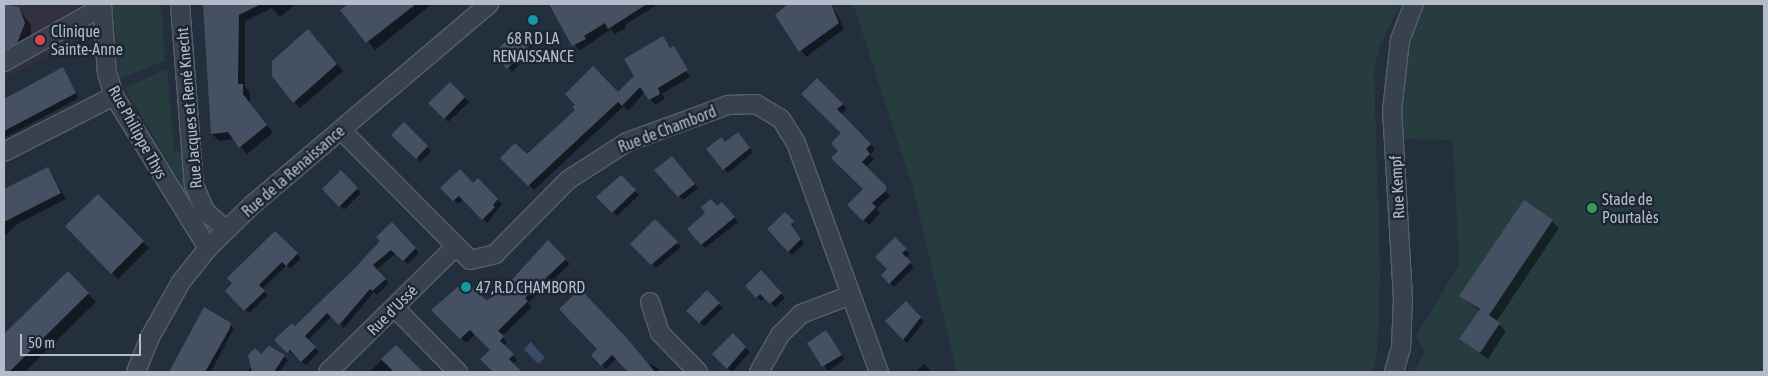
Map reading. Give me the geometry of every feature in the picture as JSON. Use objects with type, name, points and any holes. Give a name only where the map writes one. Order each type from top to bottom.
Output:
[{"type":"street","name":"Rue Jacques et René Knecht","points":[[180,4],[194,185],[205,211],[226,230]]},
{"type":"street","name":"Rue de la Renaissance","points":[[136,372],[150,337],[181,282],[208,248],[226,230],[341,130],[489,4]]},
{"type":"street","name":"Rue Kempf","points":[[1394,372],[1401,348],[1403,299],[1392,112],[1394,69],[1400,40],[1414,4]]},
{"type":"street","points":[[4,62],[102,5]]},
{"type":"street","name":"Rue Philippe Thys","points":[[102,5],[107,73],[114,96],[208,248]]},
{"type":"street","points":[[4,152],[114,96]]},
{"type":"street","name":"Rue de Chambord","points":[[341,130],[470,260],[495,254],[568,180],[610,151],[627,142],[728,105],[756,104],[781,119],[796,143],[879,372]]},
{"type":"street","name":"Rue d'Ussé","points":[[328,372],[455,247]]},
{"type":"street","points":[[759,372],[780,335],[801,314],[851,295]]},
{"type":"street","points":[[650,302],[660,333],[698,372]]},
{"type":"street","points":[[395,308],[458,372]]},
{"type":"shaded area","name":"Clinique Sainte-Anne","points":[[4,4],[77,4],[81,38],[4,79]]},
{"type":"green space","points":[[113,4],[161,4],[165,61],[119,79]]},
{"type":"green space","points":[[853,4],[1400,4],[1380,45],[1374,71],[1380,274],[1377,354],[1372,372],[957,372],[912,185]]},
{"type":"green space","name":"Stade de Pourtalès","points":[[1426,4],[1764,4],[1764,372],[1413,372],[1426,352],[1416,336],[1459,265],[1453,140],[1403,139],[1401,79],[1413,21]]},
{"type":"green space","points":[[167,69],[174,152],[183,152],[191,201],[187,204],[182,185],[125,88]]},
{"type":"water","points":[[531,342],[545,358],[538,364],[524,349]]},
{"type":"building","points":[[4,4],[19,7],[25,23],[17,43],[4,50]]},
{"type":"building","points":[[203,4],[261,4],[239,15],[238,84],[243,84],[243,94],[267,125],[239,148],[228,132],[211,134]]},
{"type":"building","points":[[348,4],[416,4],[366,43],[340,10]]},
{"type":"building","points":[[549,4],[647,4],[608,29],[605,23],[584,36],[586,39],[572,46]]},
{"type":"building","points":[[788,4],[831,4],[839,23],[799,52],[775,15]]},
{"type":"building","points":[[308,29],[337,64],[293,103],[272,76],[272,61]]},
{"type":"building","points":[[517,30],[531,44],[507,69],[493,54]]},
{"type":"building","points":[[663,36],[670,48],[674,46],[688,70],[658,88],[660,94],[649,100],[640,87],[622,106],[618,102],[528,186],[500,158],[515,143],[527,154],[575,110],[572,107],[575,105],[565,94],[593,66],[618,92],[634,76],[624,59]]},
{"type":"building","points":[[63,67],[76,93],[4,131],[4,99]]},
{"type":"building","points":[[817,78],[843,104],[837,109],[871,144],[866,149],[870,154],[862,162],[886,186],[886,191],[872,203],[876,207],[863,221],[847,205],[863,189],[831,158],[838,151],[831,143],[841,133],[801,94]]},
{"type":"building","points":[[450,82],[465,97],[444,119],[428,103]]},
{"type":"building","points":[[404,122],[428,146],[416,159],[391,135]]},
{"type":"building","points":[[738,132],[750,148],[723,170],[706,149],[721,137],[725,142]]},
{"type":"building","points":[[672,156],[695,184],[678,197],[654,170]]},
{"type":"building","points":[[48,167],[61,193],[4,222],[4,189]]},
{"type":"building","points":[[460,169],[473,183],[478,178],[498,199],[493,205],[495,207],[482,220],[459,196],[453,201],[440,188]]},
{"type":"building","points":[[341,170],[358,188],[339,207],[322,189]]},
{"type":"building","points":[[621,175],[636,190],[612,213],[596,197]]},
{"type":"building","points":[[98,194],[144,241],[111,274],[65,226]]},
{"type":"building","points":[[711,199],[717,206],[722,202],[735,217],[701,245],[687,229],[705,213],[701,207]]},
{"type":"building","points":[[1524,200],[1553,220],[1489,315],[1500,323],[1480,353],[1459,339],[1480,309],[1459,296]]},
{"type":"building","points":[[785,212],[794,221],[791,224],[801,239],[788,252],[767,229]]},
{"type":"building","points":[[655,219],[678,242],[651,265],[630,244]]},
{"type":"building","points":[[392,222],[416,248],[403,261],[391,250],[373,265],[386,279],[372,291],[370,289],[339,325],[327,313],[305,336],[316,347],[301,362],[290,350],[287,353],[274,340],[292,323],[295,326],[352,271],[380,241],[376,237]]},
{"type":"building","points":[[275,231],[298,253],[286,266],[282,262],[259,285],[265,291],[244,311],[225,291],[232,283],[227,278]]},
{"type":"building","points":[[895,237],[907,249],[902,253],[911,262],[889,284],[881,275],[887,269],[875,257]]},
{"type":"building","points":[[548,240],[566,259],[525,298],[528,301],[498,331],[504,336],[500,341],[514,354],[509,359],[522,372],[493,372],[480,359],[490,350],[470,330],[460,339],[431,310],[466,280],[487,301],[497,291],[499,294]]},
{"type":"building","points":[[761,270],[782,293],[770,304],[760,294],[756,298],[745,286]]},
{"type":"building","points":[[68,271],[89,293],[9,372],[4,372],[4,334]]},
{"type":"building","points":[[580,289],[625,336],[655,372],[628,372],[612,355],[601,366],[591,355],[597,349],[559,309]]},
{"type":"building","points":[[707,290],[720,303],[699,323],[686,311]]},
{"type":"building","points":[[906,301],[921,317],[903,340],[885,321]]},
{"type":"building","points":[[204,307],[231,323],[229,330],[205,372],[169,372]]},
{"type":"building","points":[[826,330],[842,355],[822,367],[807,343]]},
{"type":"building","points":[[733,333],[746,347],[727,369],[712,354]]},
{"type":"building","points":[[396,345],[423,372],[394,372],[381,359]]},
{"type":"building","points":[[269,346],[285,355],[274,372],[252,372],[248,355],[255,348],[261,354]]},
{"type":"place","name":"68 R D LA RENAISSANCE","points":[[533,20]]},
{"type":"place","name":"Clinique Sainte-Anne","points":[[40,40]]},
{"type":"place","name":"Stade de Pourtalès","points":[[1592,208]]},
{"type":"place","name":"47,R.D.CHAMBORD","points":[[466,287]]}]
